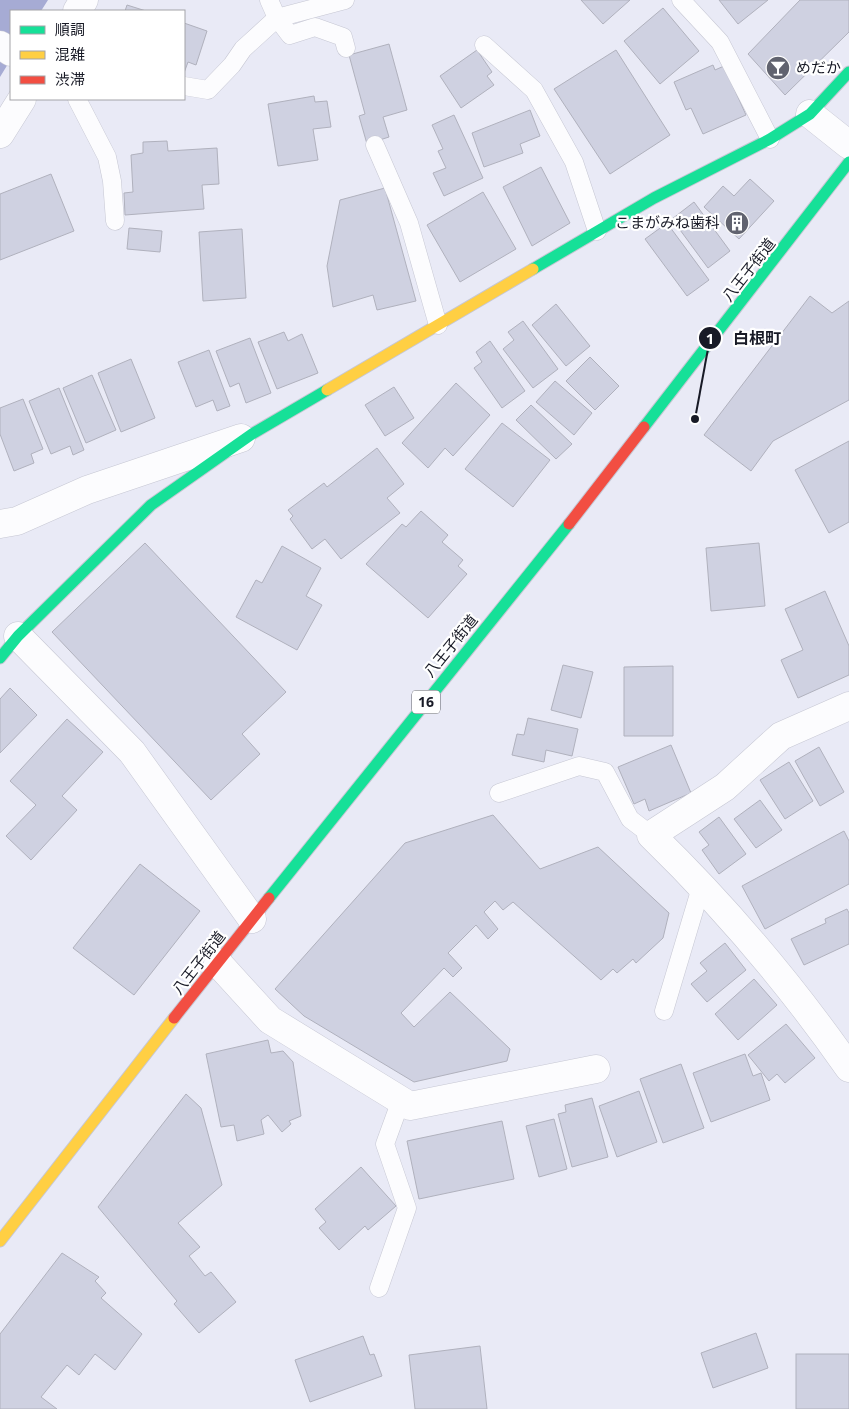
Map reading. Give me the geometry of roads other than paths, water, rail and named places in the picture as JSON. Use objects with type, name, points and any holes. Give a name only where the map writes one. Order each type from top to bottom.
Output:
[{"type":"main road","points":[[5,649],[151,505],[252,434],[654,198],[770,139],[810,114],[849,72]]},
{"type":"main road","name":"八王子街道","points":[[0,1241],[252,919],[603,481],[849,162]]},
{"type":"street","points":[[0,134],[21,100]]},
{"type":"street","points":[[810,114],[849,145]]},
{"type":"street","points":[[0,524],[17,521],[87,490],[252,434]]},
{"type":"street","points":[[5,649],[132,752],[252,919]]},
{"type":"street","points":[[849,706],[781,736],[725,787],[651,835],[702,884],[816,1021],[849,1068]]},
{"type":"street","points":[[218,963],[270,1020],[410,1106],[596,1069]]},
{"type":"lane","points":[[269,0],[277,18],[290,35],[315,27],[343,38],[346,48]]},
{"type":"lane","points":[[185,86],[208,90],[232,65],[244,49],[277,18],[345,0]]},
{"type":"lane","points":[[681,0],[720,42],[770,139]]},
{"type":"lane","points":[[484,45],[534,90],[574,162],[597,231]]},
{"type":"lane","points":[[78,100],[107,157],[112,181],[115,221]]},
{"type":"lane","points":[[375,145],[408,223],[438,325]]},
{"type":"lane","points":[[499,794],[579,766],[591,768],[604,772],[630,819],[651,835]]},
{"type":"lane","points":[[664,1011],[702,884]]},
{"type":"lane","points":[[379,1288],[407,1208],[386,1144],[401,1100]]},
{"type":"water","points":[[0,0],[48,0],[42,10],[10,10],[10,61],[0,77]]},
{"type":"place","name":"めだか","points":[[778,68]]},
{"type":"place","name":"こまがみね歯科","points":[[737,223]]},
{"type":"place","name":"白根町","points":[[695,419]]}]
